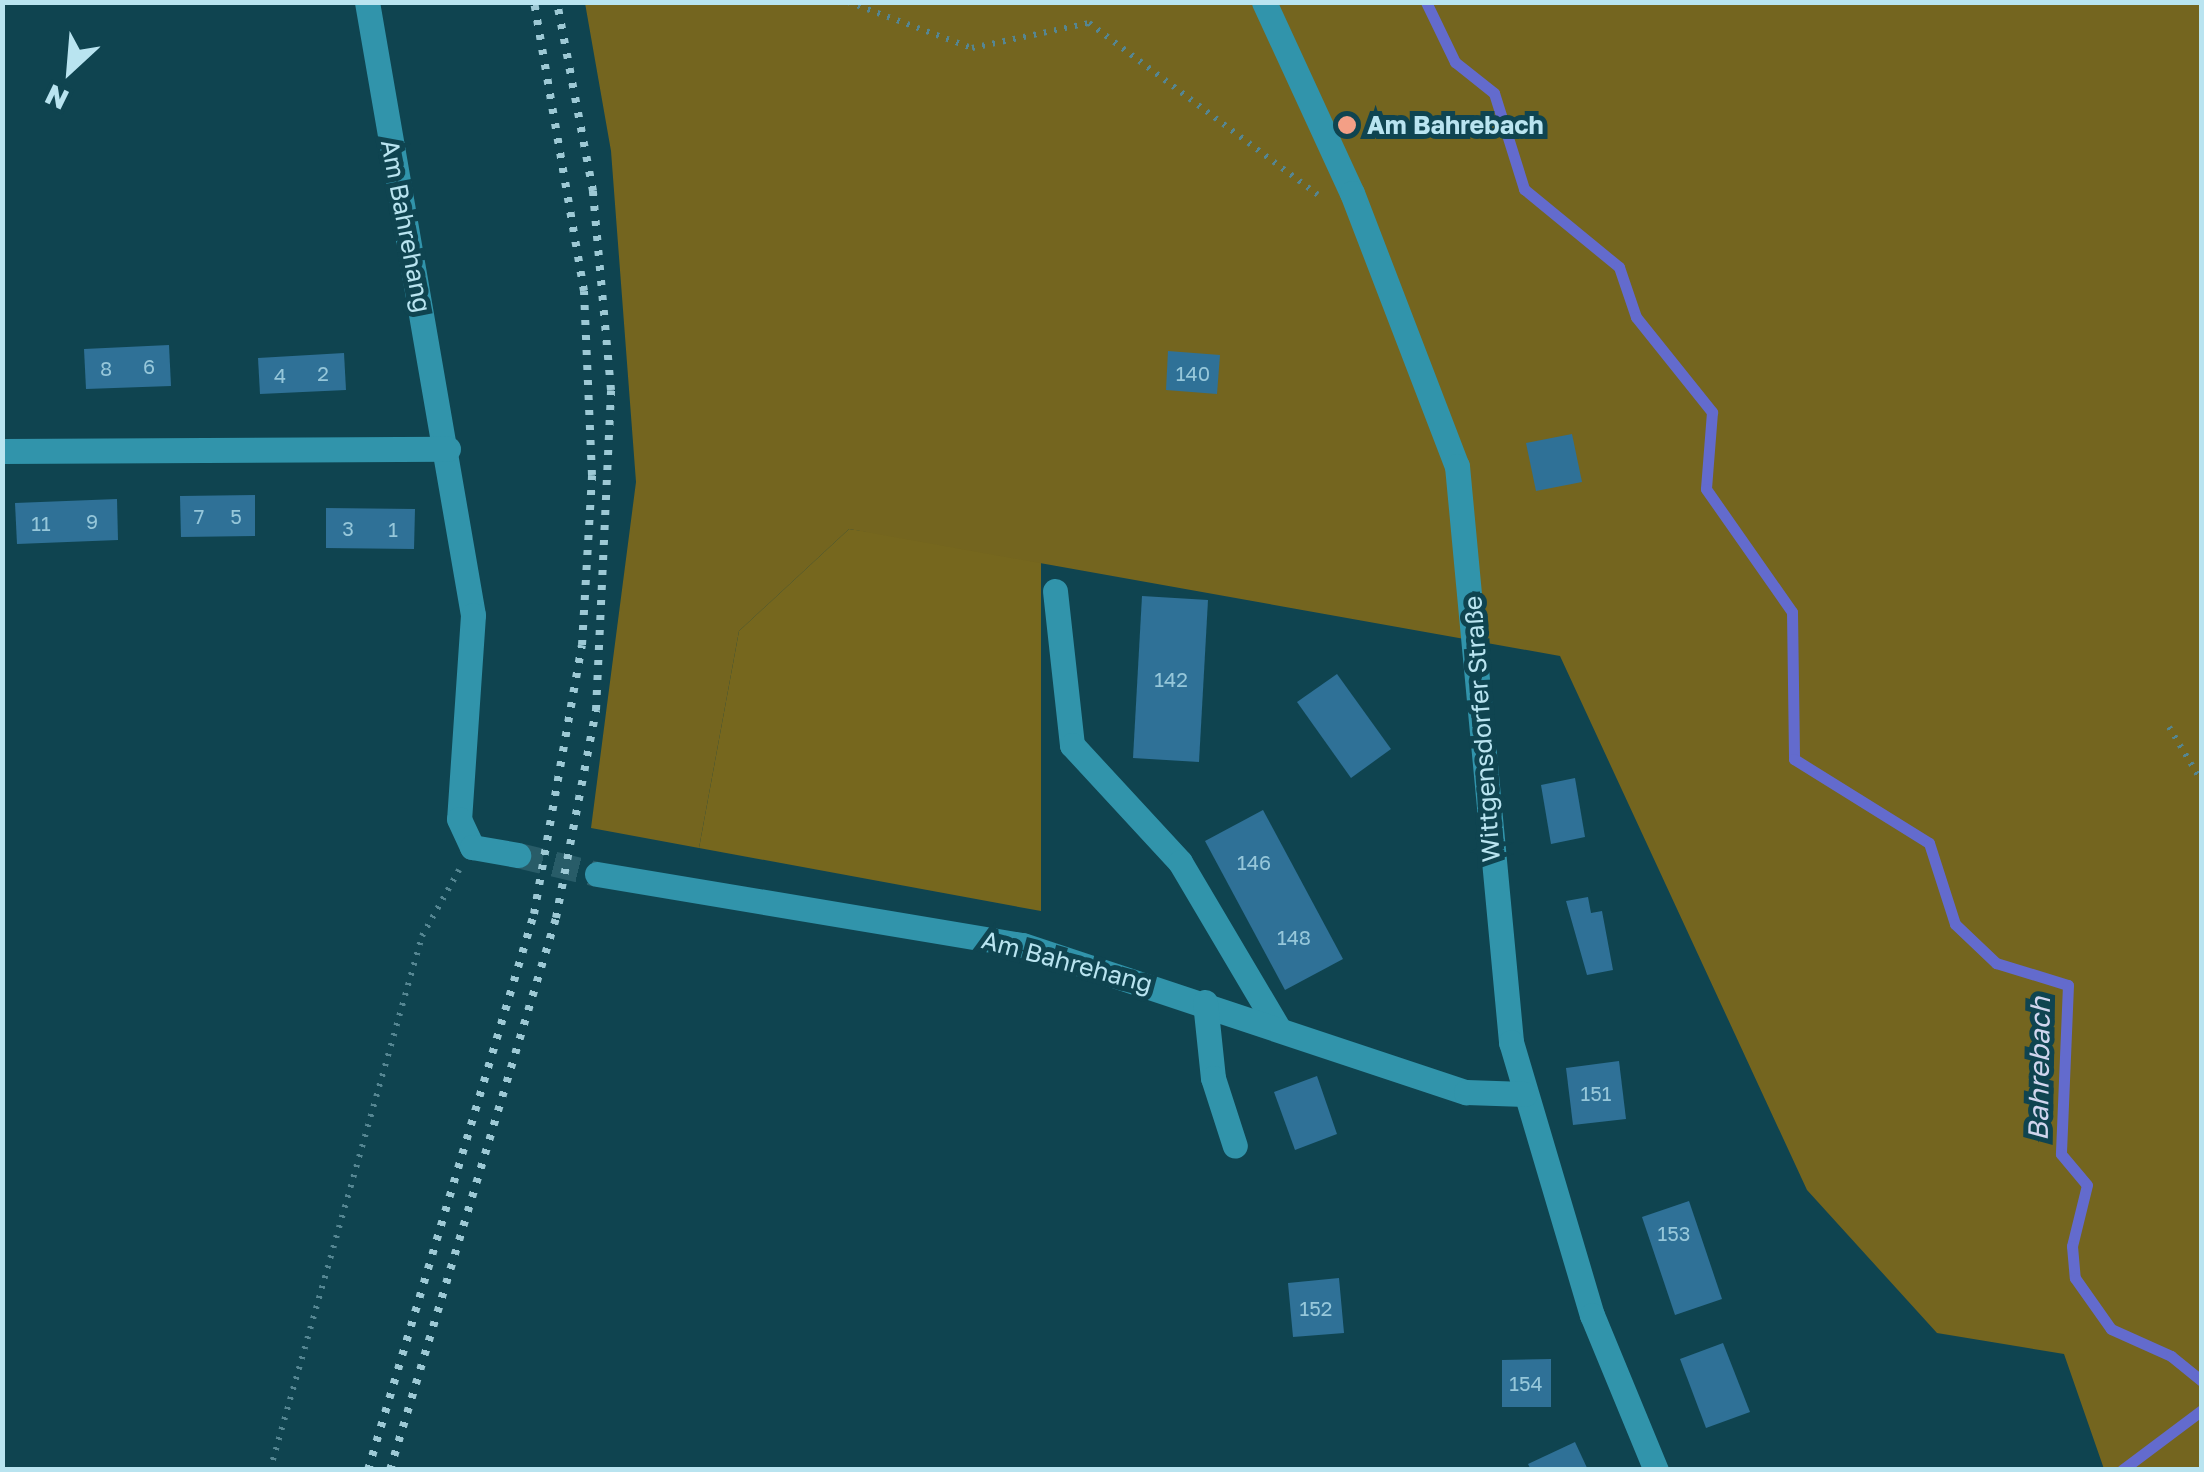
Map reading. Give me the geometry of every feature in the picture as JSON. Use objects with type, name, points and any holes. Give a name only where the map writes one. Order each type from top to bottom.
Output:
[{"type":"street","name":"Am Bahrehang","points":[[367,2],[474,615],[459,819],[472,847]]},
{"type":"street","name":"Wittgensdorfer Straße","points":[[1264,2],[1352,193],[1457,466],[1497,951],[1526,1094],[1592,1315],[1656,1470]]},
{"type":"street","points":[[2,451],[448,449]]},
{"type":"street","points":[[1055,590],[1072,745],[1180,862],[1278,1028]]},
{"type":"street","points":[[472,847],[518,855]]},
{"type":"street","name":"Am Bahrehang","points":[[596,874],[1023,945],[1205,1002],[1466,1092],[1526,1094]]},
{"type":"street","points":[[1205,1002],[1213,1078],[1235,1146]]},
{"type":"path","points":[[848,2],[972,48],[1090,23],[1290,178],[1330,202],[1352,193]]},
{"type":"path","points":[[2168,727],[2202,782]]},
{"type":"path","points":[[270,1470],[422,936],[472,847]]},
{"type":"shaded area","points":[[585,3],[2201,3],[2201,1469],[2104,1469],[2064,1354],[1937,1333],[1807,1190],[1560,656],[849,529],[739,631],[699,848],[591,828],[636,482],[611,151]]},
{"type":"shaded area","points":[[849,529],[1041,556],[1041,911],[699,848],[739,631]]},
{"type":"building","points":[[169,345],[171,386],[86,389],[84,349]]},
{"type":"building","points":[[1168,351],[1220,355],[1217,394],[1166,390]]},
{"type":"building","points":[[344,353],[346,390],[260,394],[258,358]]},
{"type":"building","points":[[1572,434],[1582,482],[1536,491],[1526,443]]},
{"type":"building","points":[[255,495],[255,536],[181,537],[180,496]]},
{"type":"building","points":[[117,499],[118,540],[17,544],[15,503]]},
{"type":"building","points":[[326,508],[415,509],[414,549],[326,548]]},
{"type":"building","points":[[1142,596],[1208,600],[1199,762],[1133,758]]},
{"type":"building","points":[[1337,674],[1391,749],[1351,778],[1297,702]]},
{"type":"building","points":[[1575,778],[1585,837],[1551,844],[1541,785]]},
{"type":"building","points":[[1263,810],[1343,959],[1285,990],[1205,841]]},
{"type":"building","points":[[1588,897],[1591,913],[1602,911],[1613,970],[1587,975],[1566,901]]},
{"type":"building","points":[[1619,1061],[1626,1119],[1573,1125],[1566,1068]]},
{"type":"building","points":[[1317,1076],[1337,1134],[1295,1150],[1274,1092]]},
{"type":"building","points":[[1689,1201],[1722,1299],[1675,1315],[1642,1217]]},
{"type":"building","points":[[1339,1278],[1344,1333],[1293,1337],[1288,1283]]},
{"type":"building","points":[[1723,1343],[1750,1412],[1706,1428],[1680,1359]]},
{"type":"building","points":[[1551,1359],[1551,1407],[1502,1407],[1502,1360]]},
{"type":"building","points":[[1575,1442],[1588,1470],[1531,1470],[1528,1464]]},
{"type":"waterway","name":"Bahrebach","points":[[1426,2],[1455,62],[1494,93],[1524,189],[1619,267],[1636,317],[1712,412],[1706,489],[1792,612],[1794,759],[1929,843],[1955,924],[1996,963],[2068,985],[2061,1154],[2087,1185],[2072,1246],[2075,1278],[2111,1329],[2171,1356],[2202,1381]]},
{"type":"waterway","name":"Bahrebach","points":[[2122,1470],[2202,1410]]},
{"type":"tunnel","points":[[518,855],[597,874]]},
{"type":"railway","points":[[368,1470],[534,914],[582,645],[592,475],[584,291],[534,2]]},
{"type":"railway","points":[[390,1470],[556,918],[596,710],[611,390],[593,191],[557,2]]},
{"type":"place","name":"Am Bahrebach","points":[[1347,125]]}]
